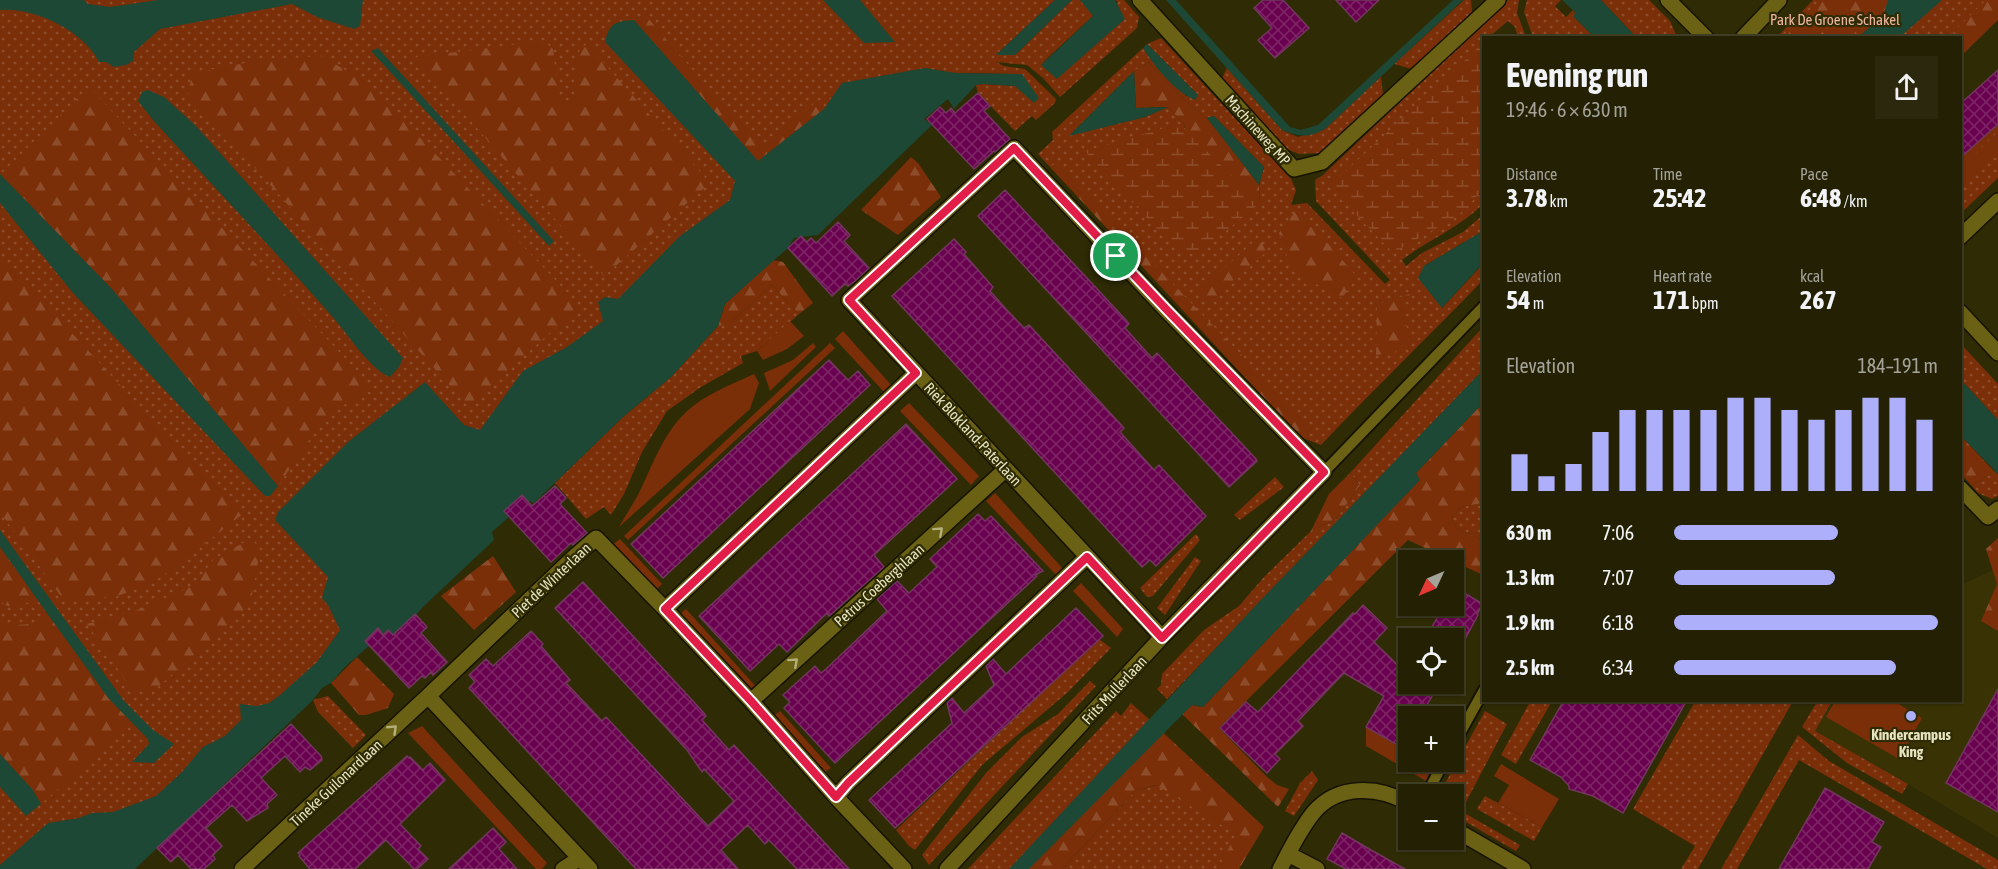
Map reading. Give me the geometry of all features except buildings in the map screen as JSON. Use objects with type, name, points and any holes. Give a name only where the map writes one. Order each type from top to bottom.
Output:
[{"type":"street","name":"Machineweg MP","points":[[1140,0],[1294,169],[1322,162],[1498,0]]},
{"type":"street","points":[[1668,0],[1704,36]]},
{"type":"street","points":[[1745,36],[1779,0]]},
{"type":"street","name":"Riek Blokland-Paterlaan","points":[[1162,638],[849,300],[1014,148],[1199,344],[1324,472]]},
{"type":"street","points":[[1962,235],[1998,201]]},
{"type":"street","points":[[1962,314],[1998,353]]},
{"type":"street","points":[[665,609],[916,373]]},
{"type":"street","name":"Petrus Coeberghlaan","points":[[751,701],[1006,469]]},
{"type":"street","name":"Frits Mullerlaan","points":[[947,869],[1162,638],[1324,472]]},
{"type":"street","points":[[1962,490],[1988,517],[1998,509]]},
{"type":"street","name":"Piet de Winterlaan","points":[[428,696],[596,538],[751,701],[904,869]]},
{"type":"street","points":[[836,797],[848,783],[1087,557]]},
{"type":"street","points":[[428,696],[585,863],[563,869]]},
{"type":"street","name":"Tineke Guilonardlaan","points":[[242,869],[428,696]]},
{"type":"street","points":[[1280,869],[1313,813],[1327,800],[1349,790],[1371,789],[1398,799]]},
{"type":"street","points":[[1464,835],[1523,869]]},
{"type":"street","points":[[1291,850],[1317,869]]},
{"type":"lane","name":"Frits Mullerlaan","points":[[1324,472],[1482,308]]},
{"type":"lane","points":[[1464,726],[1482,694]]},
{"type":"shaded area","points":[[0,0],[84,0],[88,4],[110,7],[158,0],[363,0],[360,26],[354,29],[317,17],[292,4],[160,29],[134,52],[133,61],[114,67],[106,62],[99,62],[82,40],[57,23],[28,12],[0,10]]},
{"type":"shaded area","points":[[823,0],[860,0],[895,42],[864,43]]},
{"type":"shaded area","points":[[1055,0],[1072,0],[1015,55],[996,55]]},
{"type":"shaded area","points":[[1080,0],[1115,0],[1125,19],[1057,79],[1041,65],[1093,16]]},
{"type":"shaded area","points":[[1166,0],[1176,0],[1290,127],[1301,130],[1318,125],[1453,0],[1463,0],[1325,129],[1304,136],[1282,130]]},
{"type":"shaded area","points":[[1562,0],[1601,0],[1635,36],[1593,36],[1574,17],[1575,12]]},
{"type":"shaded area","points":[[1888,0],[1942,0],[1901,36],[1859,36],[1883,16]]},
{"type":"shaded area","points":[[634,20],[758,161],[824,109],[842,83],[925,68],[956,73],[1022,74],[1039,98],[1034,103],[1015,86],[976,85],[954,109],[948,99],[924,119],[932,125],[818,235],[794,238],[788,248],[725,304],[718,326],[671,377],[623,417],[534,503],[527,501],[492,532],[494,540],[423,607],[395,638],[387,630],[345,667],[331,683],[322,688],[313,700],[135,869],[0,869],[0,865],[48,823],[79,818],[92,813],[113,812],[156,796],[182,772],[203,747],[225,736],[241,720],[240,704],[257,706],[269,703],[317,662],[340,630],[322,598],[328,577],[275,520],[278,512],[348,442],[425,382],[464,425],[480,430],[523,371],[567,347],[603,321],[598,302],[605,297],[618,299],[680,236],[730,200],[735,181],[605,42],[614,24]]},
{"type":"shaded area","points":[[1147,44],[1198,95],[1195,100],[1180,91],[1159,70],[1143,48]]},
{"type":"shaded area","points":[[378,48],[554,241],[549,246],[371,51]]},
{"type":"shaded area","points":[[1134,71],[1136,108],[1168,107],[1145,117],[1069,136]]},
{"type":"shaded area","points":[[148,90],[164,97],[195,125],[403,358],[390,377],[382,373],[366,358],[308,289],[153,120],[138,101],[142,92]]},
{"type":"shaded area","points":[[1214,116],[1264,167],[1259,185],[1207,118]]},
{"type":"shaded area","points":[[0,174],[112,289],[278,486],[270,496],[265,496],[73,293],[0,203]]},
{"type":"shaded area","points":[[1482,232],[1482,264],[1442,308],[1418,278],[1424,266]]},
{"type":"shaded area","points":[[1482,371],[1482,404],[1416,473],[1420,480],[1203,707],[1192,705],[1029,869],[1009,869],[1257,604]]},
{"type":"shaded area","points":[[1962,381],[1998,420],[1998,474],[1962,437]]},
{"type":"shaded area","points":[[0,530],[124,701],[153,730],[174,744],[154,763],[132,762],[149,744],[148,739],[109,699],[0,547]]},
{"type":"shaded area","name":"Kindercampus King","points":[[1993,570],[1997,584],[1981,621],[1998,631],[1998,838],[1814,731],[1831,702],[1962,702],[1962,585]]},
{"type":"shaded area","points":[[0,754],[33,790],[41,804],[26,816],[0,787]]},
{"type":"green space","points":[[0,0],[1055,0],[997,54],[1015,55],[1072,0],[1080,0],[1094,15],[1041,64],[1118,2],[1115,0],[1124,0],[1139,17],[1137,28],[1060,97],[1043,78],[1027,65],[996,62],[1004,66],[1025,69],[1056,99],[1055,103],[1036,120],[1032,116],[1015,131],[978,93],[976,85],[1016,86],[1022,74],[956,73],[103,869],[0,869]]},
{"type":"green space","points":[[1464,0],[1471,0],[1472,12],[1412,69],[1394,64]]},
{"type":"green space","points":[[1508,0],[1519,0],[1517,13],[1526,36],[1518,36],[1515,27],[1508,21],[1490,36],[1482,36],[1479,196],[1482,192],[1482,205],[1464,220],[1402,260],[1406,266],[1422,253],[1463,232],[1482,216],[1482,232],[1424,266],[1442,308],[1482,265],[1482,281],[1321,445],[1300,437],[1312,429],[1056,164],[1050,167],[1038,154],[1053,140],[1052,132],[1143,48],[1186,96],[1198,95],[1147,44],[1161,38],[1291,179],[1296,190],[1291,205],[1307,203],[1385,284],[1390,280],[1316,201],[1315,180]],"holes":[[[1148,62],[1189,104],[1207,118],[1214,116],[1264,167],[1259,185],[1260,202],[1192,163],[1184,124],[1168,107],[1145,117],[1070,135],[1134,71]]]},
{"type":"green space","points":[[1527,0],[1561,0],[1555,6],[1566,17],[1573,10],[1574,17],[1593,36],[1533,36],[1524,12]]},
{"type":"green space","points":[[1601,0],[1649,0],[1670,21],[1677,36],[1635,36]]},
{"type":"green space","name":"Park De Groene Schakel","points":[[1813,0],[1998,0],[1962,36],[1778,36]]},
{"type":"green space","points":[[1820,0],[1888,0],[1883,16],[1859,36],[1782,36]]},
{"type":"green space","points":[[1983,0],[1998,0],[1998,20],[1962,55],[1962,36],[1949,36],[1984,2]]},
{"type":"green space","points":[[647,17],[756,143],[764,146],[816,102],[824,109],[758,161],[634,20]]},
{"type":"green space","points":[[544,41],[553,49],[559,102],[574,102],[574,80],[580,48],[587,44],[710,183],[604,276],[416,57]]},
{"type":"green space","points":[[1482,44],[1482,191],[1459,215],[1393,253],[1338,196],[1332,184]]},
{"type":"green space","points":[[321,56],[368,83],[580,306],[468,406],[187,92],[194,73],[256,61]]},
{"type":"green space","points":[[1148,62],[1189,104],[1207,118],[1230,146],[1259,185],[1260,203],[1220,197],[1192,163],[1184,124],[1168,107],[1136,108],[1134,71]]},
{"type":"green space","points":[[1227,68],[1282,130],[1298,137],[1325,129],[1381,76],[1383,95],[1338,140],[1319,153],[1299,154],[1282,147],[1222,78]]},
{"type":"green space","points":[[89,87],[374,389],[327,414],[278,486],[112,289],[0,175]]},
{"type":"green space","points":[[1998,120],[1998,178],[1962,212],[1962,155]]},
{"type":"green space","points":[[1179,124],[1260,203],[1197,255],[1176,250],[1085,151]]},
{"type":"green space","points":[[1998,132],[1998,153],[1962,186],[1962,166]]},
{"type":"green space","points":[[911,157],[918,163],[941,197],[898,235],[861,210]]},
{"type":"green space","points":[[1056,163],[1313,429],[1300,437],[1050,167]]},
{"type":"green space","points":[[1297,208],[1357,277],[1342,298],[1292,271],[1279,233]]},
{"type":"green space","points":[[1259,237],[1266,252],[1211,303],[1200,290]]},
{"type":"green space","points":[[0,255],[188,459],[244,513],[152,583],[115,597],[63,599],[0,512]]},
{"type":"green space","points":[[773,260],[783,262],[813,303],[799,314],[772,285],[733,320],[732,326],[718,326],[725,304]]},
{"type":"green space","points":[[772,285],[799,314],[757,351],[741,356],[743,363],[701,387],[667,411],[642,452],[624,494],[611,515],[604,507],[586,519],[555,483],[623,417],[671,377],[718,326],[731,326],[733,320]]},
{"type":"green space","points":[[1410,294],[1401,314],[1411,337],[1395,352],[1376,355],[1377,304]]},
{"type":"green space","points":[[790,321],[804,336],[787,349],[763,360],[757,351]]},
{"type":"green space","points":[[1482,328],[1482,371],[1167,699],[1157,689],[1161,685],[1162,674],[1204,630],[1239,606],[1264,577],[1311,531],[1336,519],[1360,485],[1350,473]]},
{"type":"green space","points":[[843,331],[892,386],[885,393],[835,339]]},
{"type":"green space","points":[[813,343],[816,347],[770,391],[764,373],[793,360]]},
{"type":"green space","points":[[830,343],[835,348],[628,540],[624,536]]},
{"type":"green space","points":[[1962,345],[1998,384],[1998,420],[1962,381]]},
{"type":"green space","points":[[754,374],[759,383],[750,409],[619,527],[638,495],[664,441],[678,421],[701,400]]},
{"type":"green space","points":[[909,403],[979,476],[971,485],[900,411]]},
{"type":"green space","points":[[1482,404],[1482,503],[1461,507],[1451,518],[1458,529],[1482,540],[1482,575],[1464,566],[1464,550],[1429,550],[1408,540],[1219,728],[1266,776],[1277,785],[1289,789],[1278,807],[1182,714],[1192,705],[1203,707],[1419,480],[1416,473]]},
{"type":"green space","points":[[1962,437],[1994,471],[1972,486],[1962,475]]},
{"type":"green space","points":[[1994,471],[1998,474],[1998,496],[1992,499],[1978,493],[1972,486]]},
{"type":"green space","points":[[1350,473],[1360,485],[1336,519],[1311,531],[1329,494]]},
{"type":"green space","points":[[1275,477],[1284,487],[1240,520],[1234,515]]},
{"type":"green space","points":[[995,493],[1064,570],[1056,575],[986,501]]},
{"type":"green space","points":[[1482,503],[1482,540],[1458,529],[1451,518],[1461,507]]},
{"type":"green space","points":[[1196,534],[1200,540],[1153,596],[1147,597],[1140,588]]},
{"type":"green space","points":[[252,538],[260,551],[250,605],[150,694],[131,689],[87,624],[137,610],[193,586],[214,559]]},
{"type":"green space","points":[[1998,538],[1998,631],[1981,621],[1997,584],[1986,549]]},
{"type":"green space","points":[[620,539],[662,584],[655,591],[612,545]]},
{"type":"green space","points":[[0,548],[38,601],[8,606],[0,602]]},
{"type":"green space","points":[[493,556],[516,592],[474,630],[441,596]]},
{"type":"green space","points":[[1195,557],[1201,561],[1165,615],[1157,608]]},
{"type":"green space","points":[[1081,583],[1123,629],[1117,637],[1073,591]]},
{"type":"green space","points":[[686,609],[759,690],[749,692],[679,615]]},
{"type":"green space","points":[[49,616],[109,699],[134,723],[41,804],[33,790],[0,754],[0,621],[25,624],[37,622]]},
{"type":"green space","points":[[1099,639],[1111,648],[1068,692],[982,765],[915,850],[909,846],[896,830]]},
{"type":"green space","points":[[357,657],[394,694],[388,708],[359,715],[331,683]]},
{"type":"green space","points":[[1090,681],[1096,686],[929,865],[922,855],[986,773],[1022,737],[1058,714]]},
{"type":"green space","points":[[328,696],[366,735],[353,748],[318,712],[313,700]]},
{"type":"green space","points":[[1530,702],[1551,702],[1516,764],[1501,755]]},
{"type":"green space","points":[[1695,702],[1792,702],[1698,869],[1681,869],[1695,846],[1633,809]]},
{"type":"green space","points":[[1817,702],[1831,702],[1815,731],[1908,784],[1902,794],[1847,763],[1802,727]]},
{"type":"green space","points":[[1834,702],[1895,702],[1922,718],[1899,759],[1826,717]]},
{"type":"green space","points":[[1131,703],[1153,723],[1016,869],[968,869],[1116,711],[1121,716]]},
{"type":"green space","points":[[780,711],[831,768],[823,773],[772,717]]},
{"type":"green space","points":[[1485,711],[1507,724],[1466,802],[1464,801],[1464,784],[1445,784],[1451,772],[1464,772],[1464,749]]},
{"type":"green space","points":[[1153,723],[1264,827],[1239,869],[1218,869],[1236,834],[1156,785],[1135,791],[1062,869],[1016,869]]},
{"type":"green space","points":[[422,726],[547,863],[542,869],[536,869],[408,733]]},
{"type":"green space","points":[[1366,727],[1398,746],[1398,765],[1366,746]]},
{"type":"green space","points":[[1798,735],[1829,761],[1998,860],[1998,869],[1987,869],[1799,760],[1737,869],[1721,869]]},
{"type":"green space","points":[[1501,764],[1559,799],[1542,827],[1498,803],[1509,785],[1494,776]]},
{"type":"green space","points":[[1312,771],[1318,780],[1294,816],[1285,811],[1300,783]]},
{"type":"green space","points":[[1411,772],[1430,772],[1426,781]]},
{"type":"green space","points":[[1157,785],[1237,834],[1218,869],[1062,869],[1135,791]]},
{"type":"green space","points":[[1485,796],[1542,827],[1534,841],[1477,809]]},
{"type":"green space","points":[[1464,813],[1520,845],[1516,851],[1464,821]]},
{"type":"place","name":"Kindercampus King","points":[[1911,716]]},
{"type":"route","points":[[1014,148],[1116,256],[1324,472],[1162,638],[1087,557],[848,783],[836,797],[665,609],[916,373],[849,300],[1014,148]]}]
